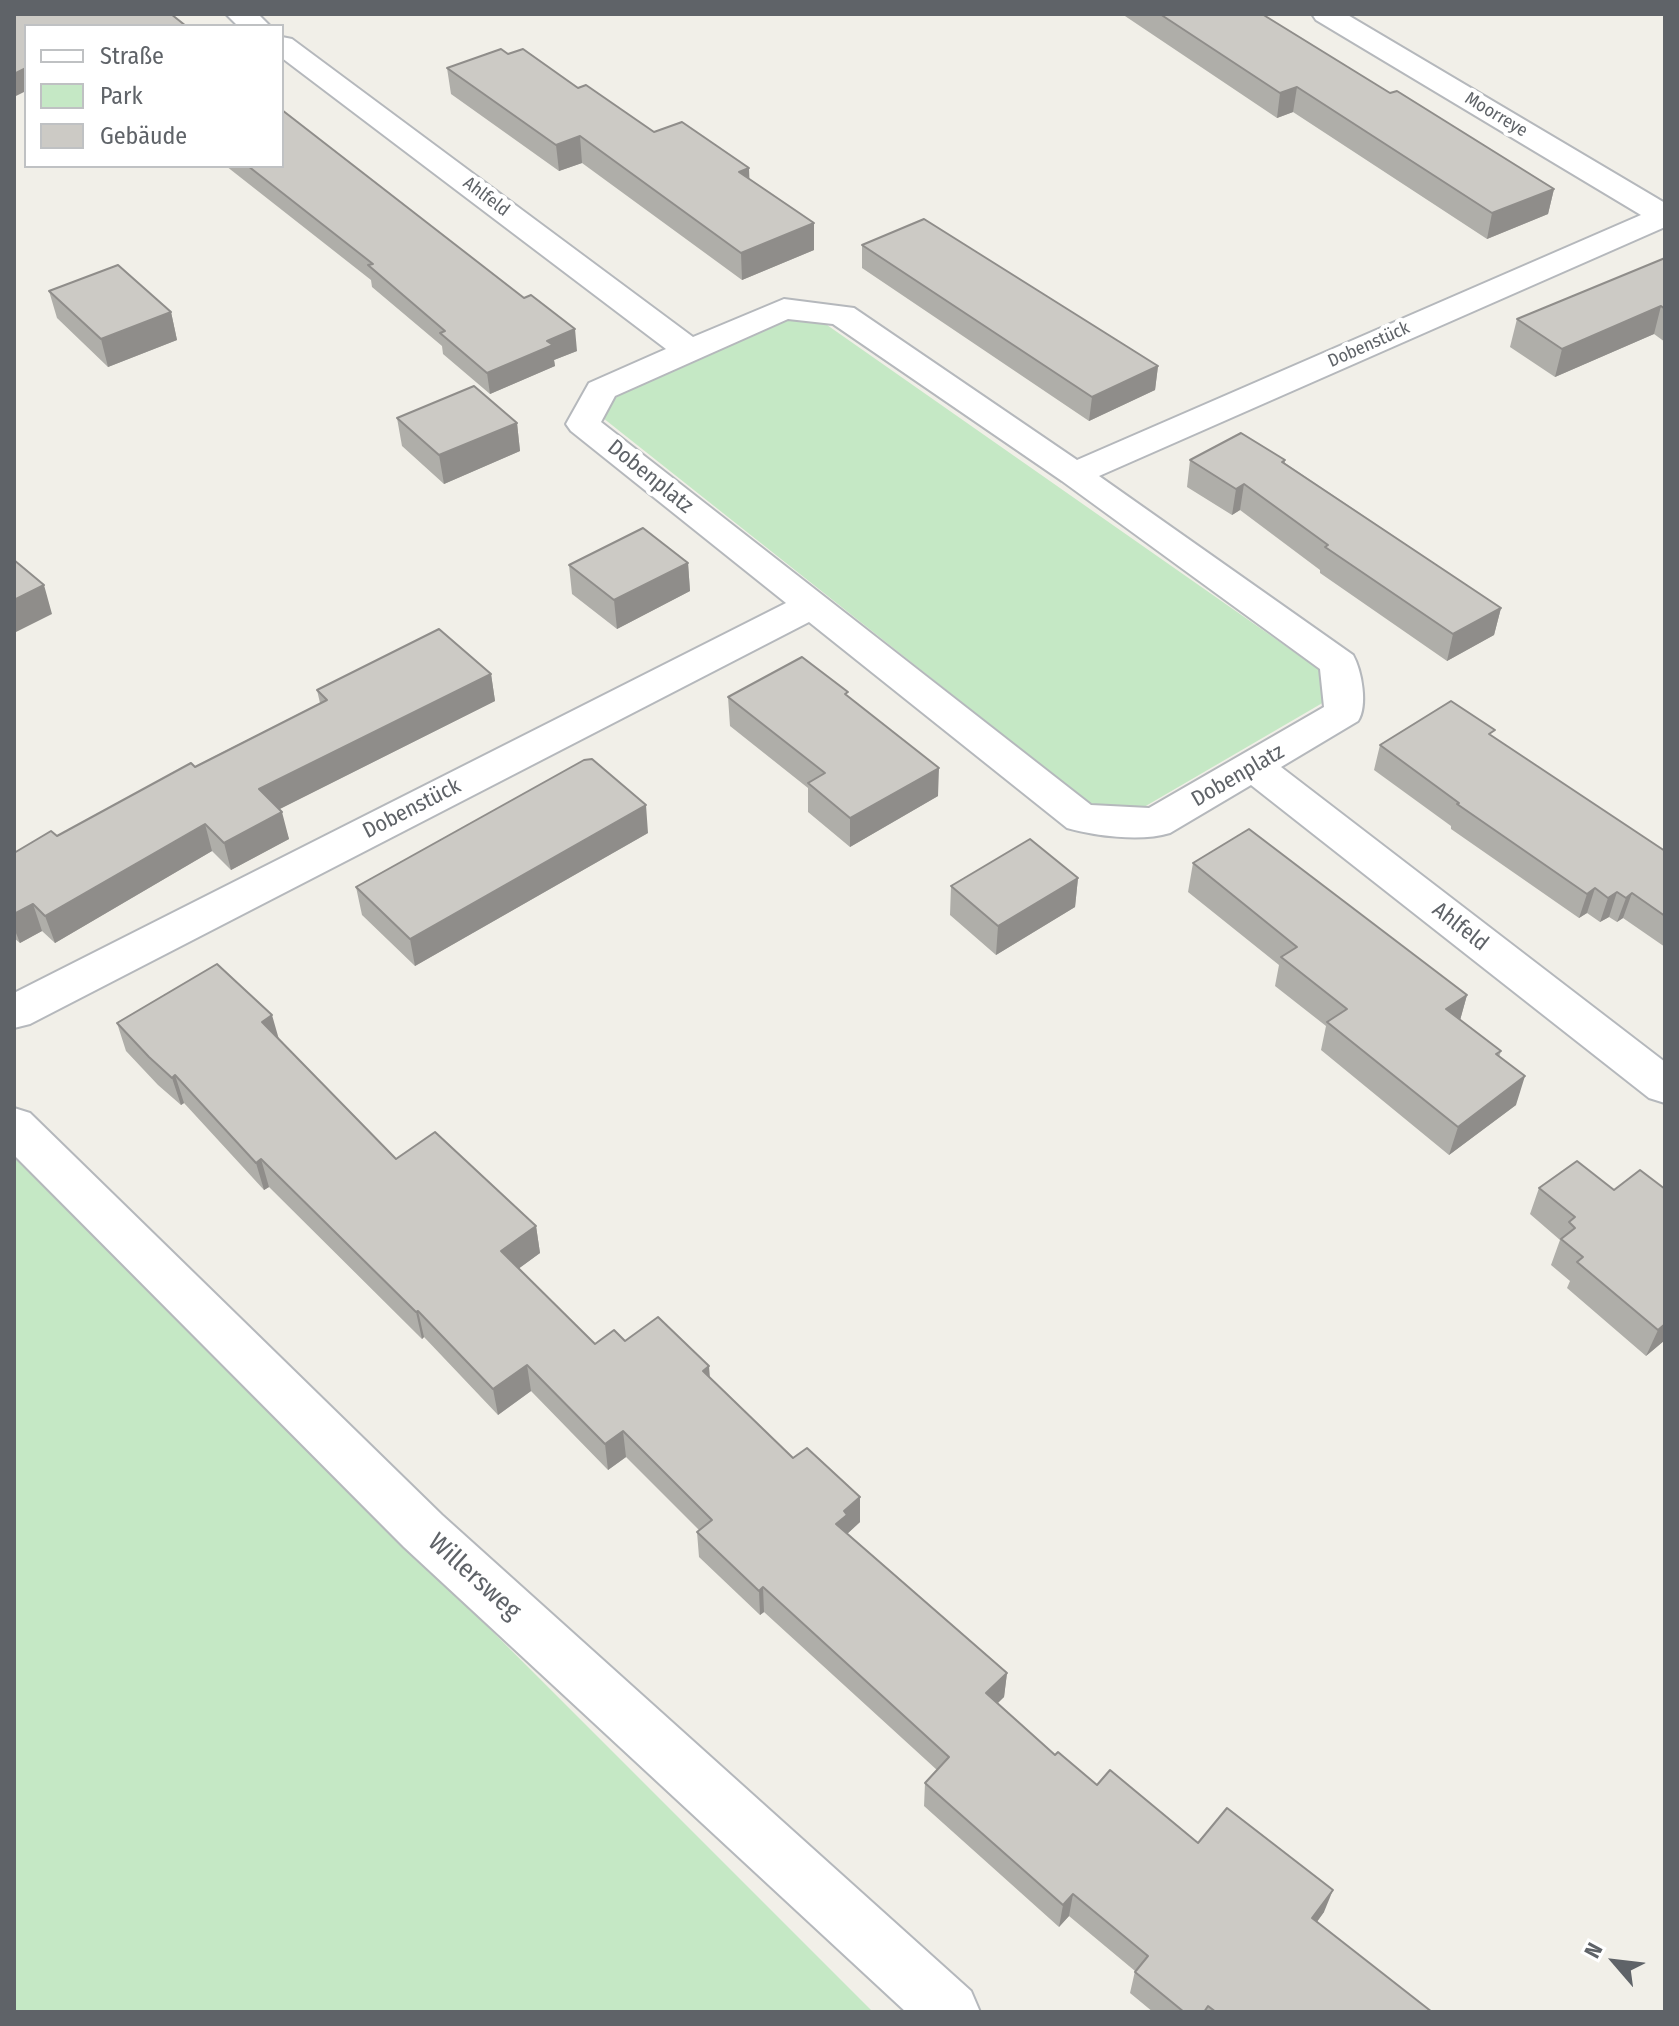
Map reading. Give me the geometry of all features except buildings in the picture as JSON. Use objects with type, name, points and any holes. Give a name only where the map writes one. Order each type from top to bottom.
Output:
[{"type":"street","name":"Moorreye","points":[[1326,14],[1665,216]]},
{"type":"street","name":"Ahlfeld","points":[[284,46],[689,350]]},
{"type":"street","name":"Dobenstück","points":[[1074,474],[1665,216]]},
{"type":"street","name":"Dobenplatz","points":[[784,309],[842,315],[1074,474],[1339,664],[1344,712],[1156,823],[1081,818],[583,424],[601,390],[784,309]]},
{"type":"street","name":"Dobenstück","points":[[14,1012],[810,606]]},
{"type":"street","name":"Ahlfeld","points":[[1255,767],[1665,1086]]},
{"type":"street","name":"Willersweg","points":[[14,1126],[423,1531],[950,2012]]},
{"type":"green space","points":[[793,317],[817,318],[1330,677],[1331,698],[1132,814],[1099,811],[598,414],[603,400]]},
{"type":"green space","points":[[14,1153],[873,2012],[14,2012]]}]
